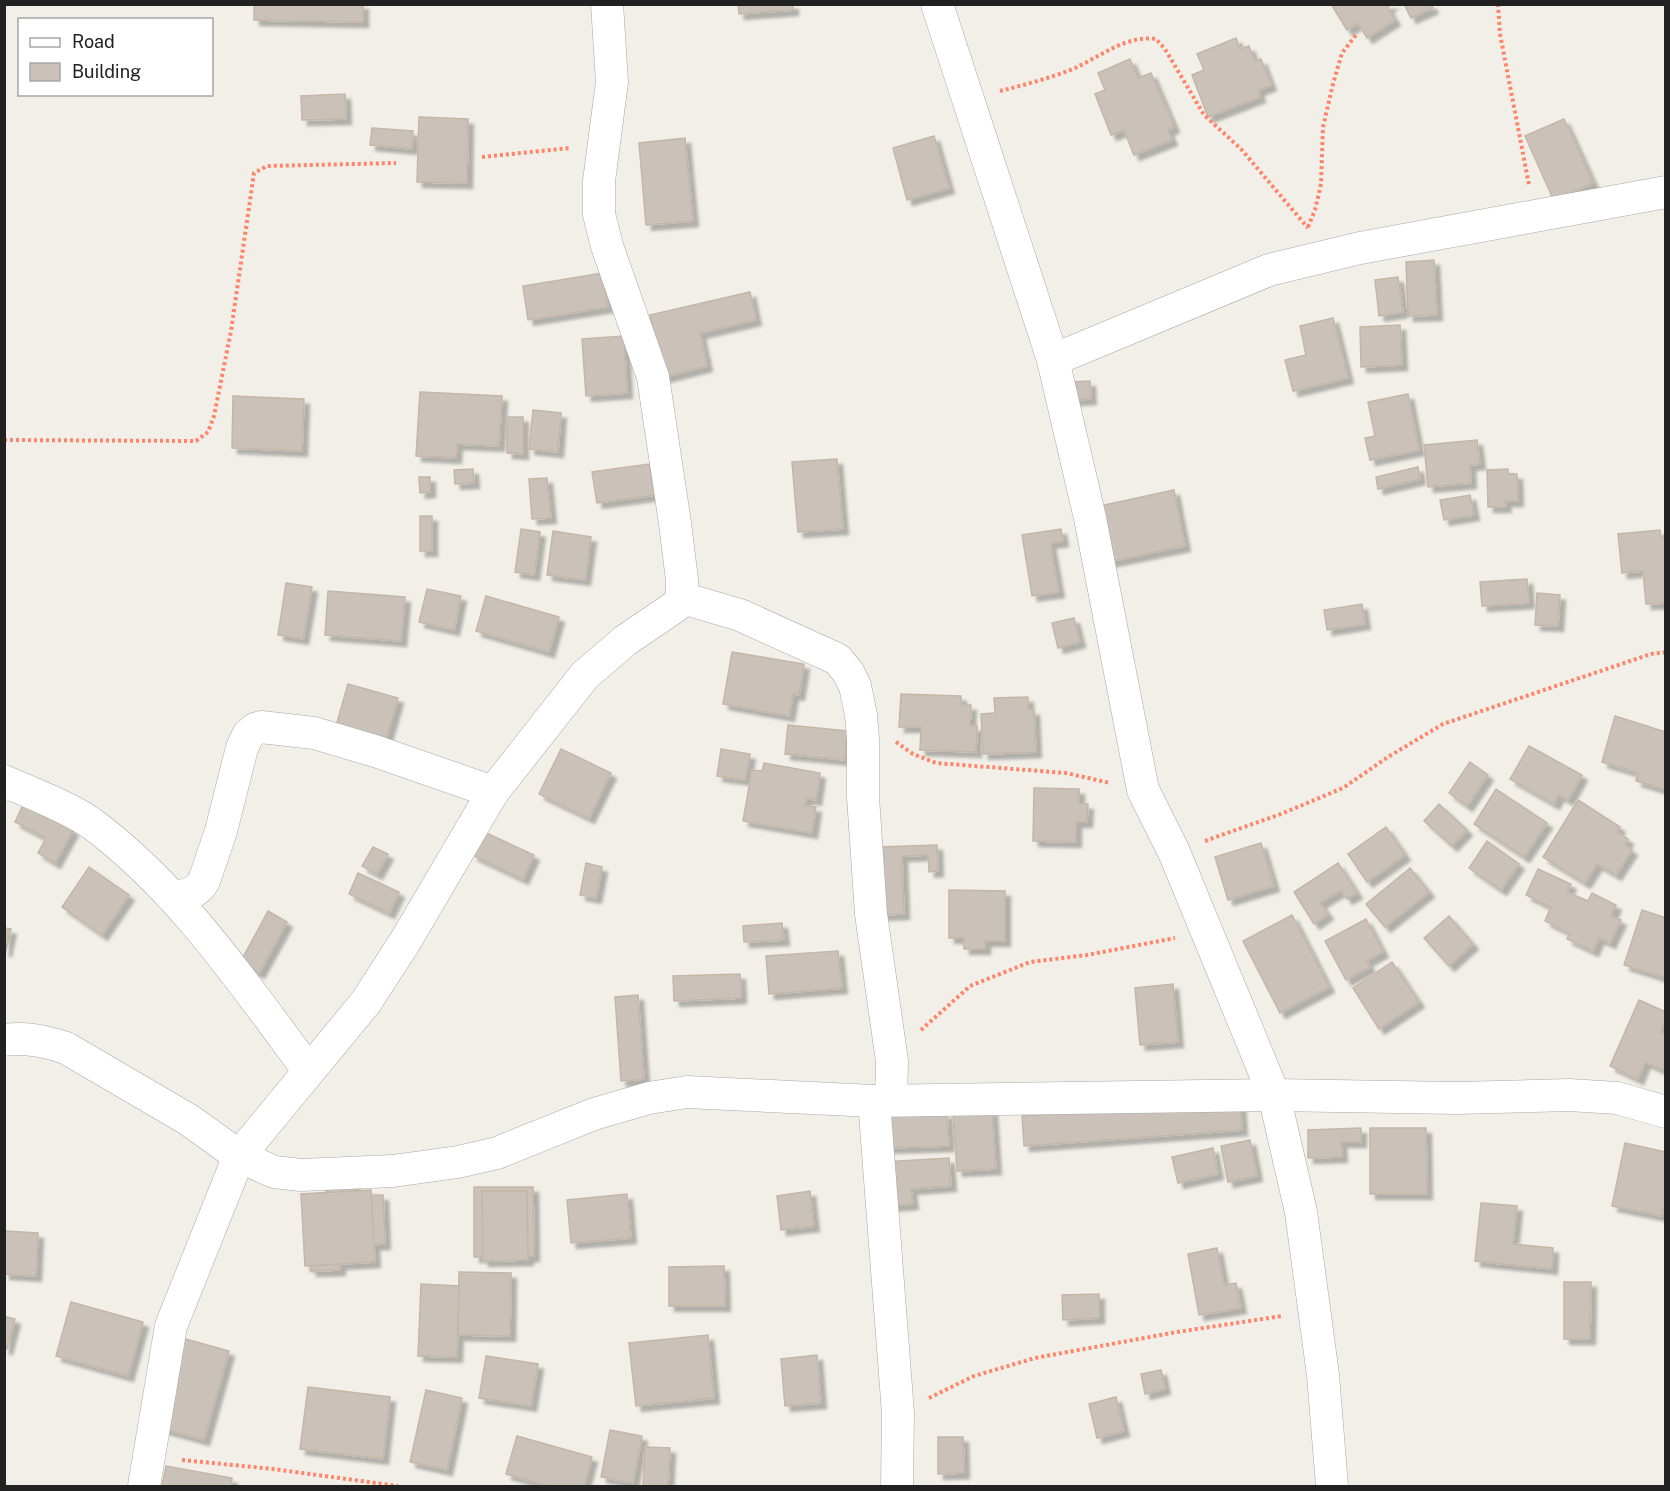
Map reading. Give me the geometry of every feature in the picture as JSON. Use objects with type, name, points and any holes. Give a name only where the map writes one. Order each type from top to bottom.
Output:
[{"type":"street","points":[[146,1471],[171,1326],[239,1156],[366,1002],[406,940],[492,792],[585,675],[626,640],[676,606],[682,598],[675,523],[653,377],[607,246],[599,214],[599,181],[612,82],[607,4]]},
{"type":"street","points":[[937,4],[1053,360],[1090,518],[1143,790],[1174,852],[1274,1095],[1301,1212],[1323,1375],[1332,1486]]},
{"type":"street","points":[[1053,360],[1269,270],[1360,248],[1665,192]]},
{"type":"street","points":[[682,598],[740,615],[837,659],[848,672],[855,686],[863,739],[863,797],[871,914],[892,1060],[882,1100],[898,1413],[897,1486]]},
{"type":"street","points":[[173,898],[192,893],[200,888],[204,881],[242,748],[248,735],[261,727],[314,733],[375,751],[492,792]]},
{"type":"street","points":[[4,782],[89,822],[124,851],[173,898],[215,946],[308,1070]]},
{"type":"street","points":[[4,1040],[17,1038],[45,1041],[66,1048],[189,1120],[239,1156],[274,1172],[292,1174],[393,1172],[458,1162],[497,1153],[594,1113],[649,1098],[687,1092],[882,1100],[1274,1095],[1457,1098],[1569,1095],[1617,1098],[1665,1112]]},
{"type":"path","points":[[1498,4],[1500,34],[1535,216]]},
{"type":"path","points":[[1303,234],[1315,210],[1321,184],[1323,127],[1333,84],[1342,53],[1356,35]]},
{"type":"path","points":[[967,100],[1072,69],[1125,43],[1143,38],[1156,39],[1165,49],[1204,115],[1241,149],[1308,228]]},
{"type":"path","points":[[482,158],[604,145]]},
{"type":"path","points":[[4,440],[196,441],[208,432],[214,416],[231,331],[254,173],[267,166],[396,163]]},
{"type":"path","points":[[1174,852],[1281,814],[1343,788],[1388,757],[1443,724],[1651,654],[1665,652]]},
{"type":"path","points":[[861,715],[913,754],[936,763],[1066,773],[1143,790]]},
{"type":"path","points":[[892,1060],[926,1025],[970,986],[995,975],[1030,962],[1135,947],[1206,931]]},
{"type":"path","points":[[898,1413],[974,1376],[1035,1358],[1177,1332],[1314,1311]]},
{"type":"path","points":[[146,1471],[273,1469],[398,1486]]},
{"type":"building","points":[[254,4],[363,4],[363,22],[254,20]]},
{"type":"building","points":[[738,4],[793,4],[793,10],[739,14]]},
{"type":"building","points":[[1331,4],[1392,4],[1387,7],[1395,20],[1367,38],[1358,23],[1347,30]]},
{"type":"building","points":[[1404,4],[1431,4],[1433,8],[1411,18]]},
{"type":"building","points":[[1236,38],[1240,49],[1249,46],[1255,62],[1261,59],[1271,85],[1258,90],[1260,97],[1208,117],[1192,75],[1204,70],[1197,54]]},
{"type":"building","points":[[1130,59],[1138,78],[1151,73],[1174,127],[1168,130],[1172,140],[1134,155],[1124,130],[1111,135],[1095,94],[1105,90],[1098,73]]},
{"type":"building","points":[[345,94],[346,119],[302,120],[301,96]]},
{"type":"building","points":[[419,117],[468,119],[467,183],[417,182]]},
{"type":"building","points":[[1564,119],[1593,183],[1554,201],[1525,136]]},
{"type":"building","points":[[372,128],[413,131],[412,149],[370,145]]},
{"type":"building","points":[[934,136],[949,188],[907,200],[893,148]]},
{"type":"building","points":[[685,138],[693,221],[646,225],[639,143]]},
{"type":"building","points":[[1434,260],[1437,315],[1408,316],[1406,262]]},
{"type":"building","points":[[602,273],[608,307],[528,320],[523,286]]},
{"type":"building","points":[[1398,277],[1403,312],[1379,316],[1375,280]]},
{"type":"building","points":[[750,292],[756,320],[700,333],[707,366],[664,377],[650,315]]},
{"type":"building","points":[[1333,318],[1348,378],[1293,391],[1285,360],[1306,355],[1300,326]]},
{"type":"building","points":[[1400,325],[1402,365],[1361,367],[1360,327]]},
{"type":"building","points":[[624,336],[627,393],[586,396],[582,339]]},
{"type":"building","points":[[1090,381],[1091,399],[1073,400],[1072,382]]},
{"type":"building","points":[[420,392],[502,396],[499,446],[457,444],[456,458],[416,456]]},
{"type":"building","points":[[1408,394],[1419,450],[1370,460],[1365,438],[1375,436],[1368,402]]},
{"type":"building","points":[[233,396],[304,399],[302,451],[232,448]]},
{"type":"building","points":[[533,410],[561,413],[558,452],[529,449]]},
{"type":"building","points":[[507,417],[523,417],[523,454],[507,453]]},
{"type":"building","points":[[1477,440],[1480,464],[1470,465],[1471,483],[1428,487],[1424,445]]},
{"type":"building","points":[[837,459],[843,529],[798,532],[792,462]]},
{"type":"building","points":[[649,464],[654,495],[597,503],[592,472]]},
{"type":"building","points":[[1418,467],[1420,479],[1378,489],[1376,477]]},
{"type":"building","points":[[473,469],[474,483],[455,484],[454,470]]},
{"type":"building","points":[[1508,469],[1508,474],[1517,474],[1518,501],[1505,501],[1506,507],[1488,507],[1487,470]]},
{"type":"building","points":[[419,477],[430,477],[430,492],[420,493]]},
{"type":"building","points":[[547,478],[551,518],[532,519],[529,479]]},
{"type":"building","points":[[1174,490],[1185,546],[1107,562],[1095,507]]},
{"type":"building","points":[[1470,495],[1474,515],[1444,520],[1440,500]]},
{"type":"building","points":[[420,516],[432,516],[432,551],[420,551]]},
{"type":"building","points":[[521,529],[540,532],[534,575],[515,572]]},
{"type":"building","points":[[1061,529],[1063,541],[1050,543],[1059,592],[1032,596],[1022,535]]},
{"type":"building","points":[[1660,530],[1661,538],[1666,538],[1666,603],[1646,604],[1643,571],[1622,573],[1618,534]]},
{"type":"building","points":[[553,531],[591,537],[585,580],[547,575]]},
{"type":"building","points":[[1527,579],[1529,603],[1482,606],[1480,582]]},
{"type":"building","points":[[286,583],[312,587],[303,639],[278,635]]},
{"type":"building","points":[[427,589],[461,596],[454,630],[419,622]]},
{"type":"building","points":[[328,591],[405,597],[401,641],[325,635]]},
{"type":"building","points":[[1537,593],[1560,595],[1558,626],[1535,625]]},
{"type":"building","points":[[486,596],[559,617],[549,652],[476,631]]},
{"type":"building","points":[[1362,604],[1365,624],[1327,630],[1324,610]]},
{"type":"building","points":[[1074,618],[1080,642],[1058,648],[1052,623]]},
{"type":"building","points":[[732,652],[804,664],[799,695],[793,694],[789,716],[723,704]]},
{"type":"building","points":[[348,684],[398,698],[386,740],[336,726]]},
{"type":"building","points":[[901,694],[961,696],[961,705],[971,705],[970,726],[977,726],[976,752],[920,750],[921,727],[899,727]]},
{"type":"building","points":[[1028,697],[1028,710],[1034,710],[1036,752],[983,754],[981,714],[995,713],[994,698]]},
{"type":"building","points":[[1615,716],[1666,732],[1666,790],[1636,781],[1638,773],[1602,762]]},
{"type":"building","points":[[788,725],[847,731],[845,760],[785,754]]},
{"type":"building","points":[[1529,746],[1582,775],[1568,800],[1559,795],[1554,804],[1510,779]]},
{"type":"building","points":[[561,749],[611,773],[589,818],[539,794]]},
{"type":"building","points":[[721,749],[750,754],[745,780],[717,776]]},
{"type":"building","points":[[1470,762],[1488,775],[1467,806],[1449,793]]},
{"type":"building","points":[[764,763],[820,773],[816,800],[806,798],[805,806],[816,807],[812,833],[743,821],[752,770],[762,771]]},
{"type":"building","points":[[1034,788],[1079,789],[1079,804],[1088,804],[1087,822],[1076,822],[1076,842],[1033,841]]},
{"type":"building","points":[[1496,789],[1547,823],[1524,857],[1474,824]]},
{"type":"building","points":[[1578,800],[1620,827],[1617,832],[1628,839],[1625,845],[1632,850],[1616,875],[1597,864],[1585,883],[1543,857]]},
{"type":"building","points":[[25,801],[73,830],[55,863],[38,853],[46,838],[15,822]]},
{"type":"building","points":[[1439,804],[1467,830],[1452,846],[1424,821]]},
{"type":"building","points":[[1386,827],[1405,855],[1367,882],[1348,854]]},
{"type":"building","points":[[482,831],[534,855],[523,879],[472,855]]},
{"type":"building","points":[[1487,841],[1519,864],[1501,890],[1469,868]]},
{"type":"building","points":[[1261,843],[1274,886],[1228,900],[1215,857]]},
{"type":"building","points":[[937,845],[938,871],[929,872],[928,855],[902,856],[904,914],[879,915],[877,847]]},
{"type":"building","points":[[373,847],[388,854],[377,874],[362,866]]},
{"type":"building","points":[[586,863],[602,867],[596,898],[580,895]]},
{"type":"building","points":[[1338,863],[1357,893],[1347,899],[1341,890],[1320,903],[1328,914],[1314,924],[1294,892]]},
{"type":"building","points":[[89,867],[129,895],[102,935],[62,907]]},
{"type":"building","points":[[1410,868],[1429,892],[1385,927],[1366,904]]},
{"type":"building","points":[[1538,869],[1571,884],[1567,892],[1588,901],[1592,893],[1616,905],[1611,916],[1621,920],[1610,943],[1599,938],[1593,951],[1567,939],[1570,933],[1545,921],[1551,907],[1526,895]]},
{"type":"building","points":[[358,873],[399,892],[389,913],[349,894]]},
{"type":"building","points":[[949,890],[1005,891],[1005,941],[985,941],[985,949],[964,949],[964,938],[949,938]]},
{"type":"building","points":[[1642,910],[1666,918],[1666,978],[1624,965]]},
{"type":"building","points":[[268,911],[287,922],[259,973],[240,963]]},
{"type":"building","points":[[1292,915],[1329,987],[1280,1013],[1243,941]]},
{"type":"building","points":[[1449,916],[1473,944],[1449,966],[1424,938]]},
{"type":"building","points":[[1366,919],[1383,952],[1366,961],[1370,967],[1346,980],[1325,941]]},
{"type":"building","points":[[782,923],[784,940],[744,942],[743,926]]},
{"type":"building","points":[[4,928],[11,929],[6,951],[4,951]]},
{"type":"building","points":[[838,951],[842,988],[769,994],[766,956]]},
{"type":"building","points":[[1392,962],[1419,1002],[1379,1029],[1353,988]]},
{"type":"building","points":[[740,974],[741,998],[674,1001],[673,976]]},
{"type":"building","points":[[1173,984],[1178,1042],[1140,1045],[1135,988]]},
{"type":"building","points":[[638,995],[644,1079],[621,1081],[615,997]]},
{"type":"building","points":[[1639,1000],[1666,1012],[1666,1020],[1660,1032],[1666,1034],[1666,1064],[1663,1070],[1645,1062],[1638,1079],[1610,1066]]},
{"type":"building","points":[[1240,1100],[1242,1130],[1024,1146],[1022,1116]]},
{"type":"building","points":[[992,1110],[996,1169],[957,1171],[953,1113]]},
{"type":"building","points":[[947,1113],[949,1146],[883,1148],[882,1116]]},
{"type":"building","points":[[1361,1128],[1361,1142],[1341,1142],[1342,1157],[1308,1158],[1308,1130]]},
{"type":"building","points":[[1370,1128],[1426,1128],[1427,1194],[1370,1194]]},
{"type":"building","points":[[1250,1140],[1257,1176],[1228,1182],[1221,1146]]},
{"type":"building","points":[[1625,1143],[1666,1152],[1666,1199],[1662,1216],[1612,1206]]},
{"type":"building","points":[[1213,1148],[1218,1174],[1178,1183],[1172,1157]]},
{"type":"building","points":[[949,1158],[951,1186],[911,1189],[913,1204],[886,1206],[883,1162]]},
{"type":"building","points":[[355,1183],[355,1196],[383,1195],[385,1244],[338,1246],[340,1270],[311,1271],[307,1194],[326,1194],[326,1185]]},
{"type":"building","points":[[474,1187],[533,1187],[534,1256],[474,1257]]},
{"type":"building","points":[[371,1190],[375,1262],[305,1266],[301,1194]]},
{"type":"building","points":[[482,1191],[527,1191],[528,1260],[483,1261]]},
{"type":"building","points":[[810,1191],[814,1226],[781,1230],[777,1196]]},
{"type":"building","points":[[627,1194],[631,1238],[571,1243],[567,1200]]},
{"type":"building","points":[[1481,1203],[1517,1206],[1513,1244],[1553,1248],[1552,1269],[1475,1261]]},
{"type":"building","points":[[4,1231],[38,1233],[36,1276],[4,1274]]},
{"type":"building","points":[[1217,1248],[1224,1285],[1236,1283],[1241,1308],[1199,1315],[1188,1254]]},
{"type":"building","points":[[724,1266],[725,1306],[669,1306],[669,1267]]},
{"type":"building","points":[[459,1272],[511,1273],[510,1336],[458,1335]]},
{"type":"building","points":[[1564,1282],[1591,1282],[1590,1339],[1564,1339]]},
{"type":"building","points":[[421,1284],[459,1286],[457,1357],[418,1356]]},
{"type":"building","points":[[1099,1294],[1099,1318],[1063,1320],[1062,1295]]},
{"type":"building","points":[[71,1302],[143,1322],[128,1376],[56,1356]]},
{"type":"building","points":[[4,1316],[15,1319],[7,1349],[4,1349]]},
{"type":"building","points":[[708,1335],[714,1398],[636,1406],[629,1343]]},
{"type":"building","points":[[182,1338],[229,1351],[204,1440],[157,1427]]},
{"type":"building","points":[[817,1355],[821,1403],[785,1406],[781,1359]]},
{"type":"building","points":[[486,1356],[538,1364],[531,1406],[479,1398]]},
{"type":"building","points":[[1161,1370],[1165,1389],[1145,1394],[1141,1374]]},
{"type":"building","points":[[308,1387],[390,1397],[383,1459],[300,1449]]},
{"type":"building","points":[[426,1390],[462,1398],[447,1470],[410,1462]]},
{"type":"building","points":[[1116,1397],[1124,1431],[1097,1438],[1089,1404]]},
{"type":"building","points":[[610,1430],[642,1436],[633,1483],[601,1477]]},
{"type":"building","points":[[517,1436],[592,1457],[584,1486],[549,1486],[506,1474]]},
{"type":"building","points":[[938,1437],[963,1437],[964,1473],[938,1474]]},
{"type":"building","points":[[645,1447],[670,1448],[668,1486],[643,1486]]},
{"type":"building","points":[[166,1466],[232,1478],[231,1486],[162,1486]]}]
